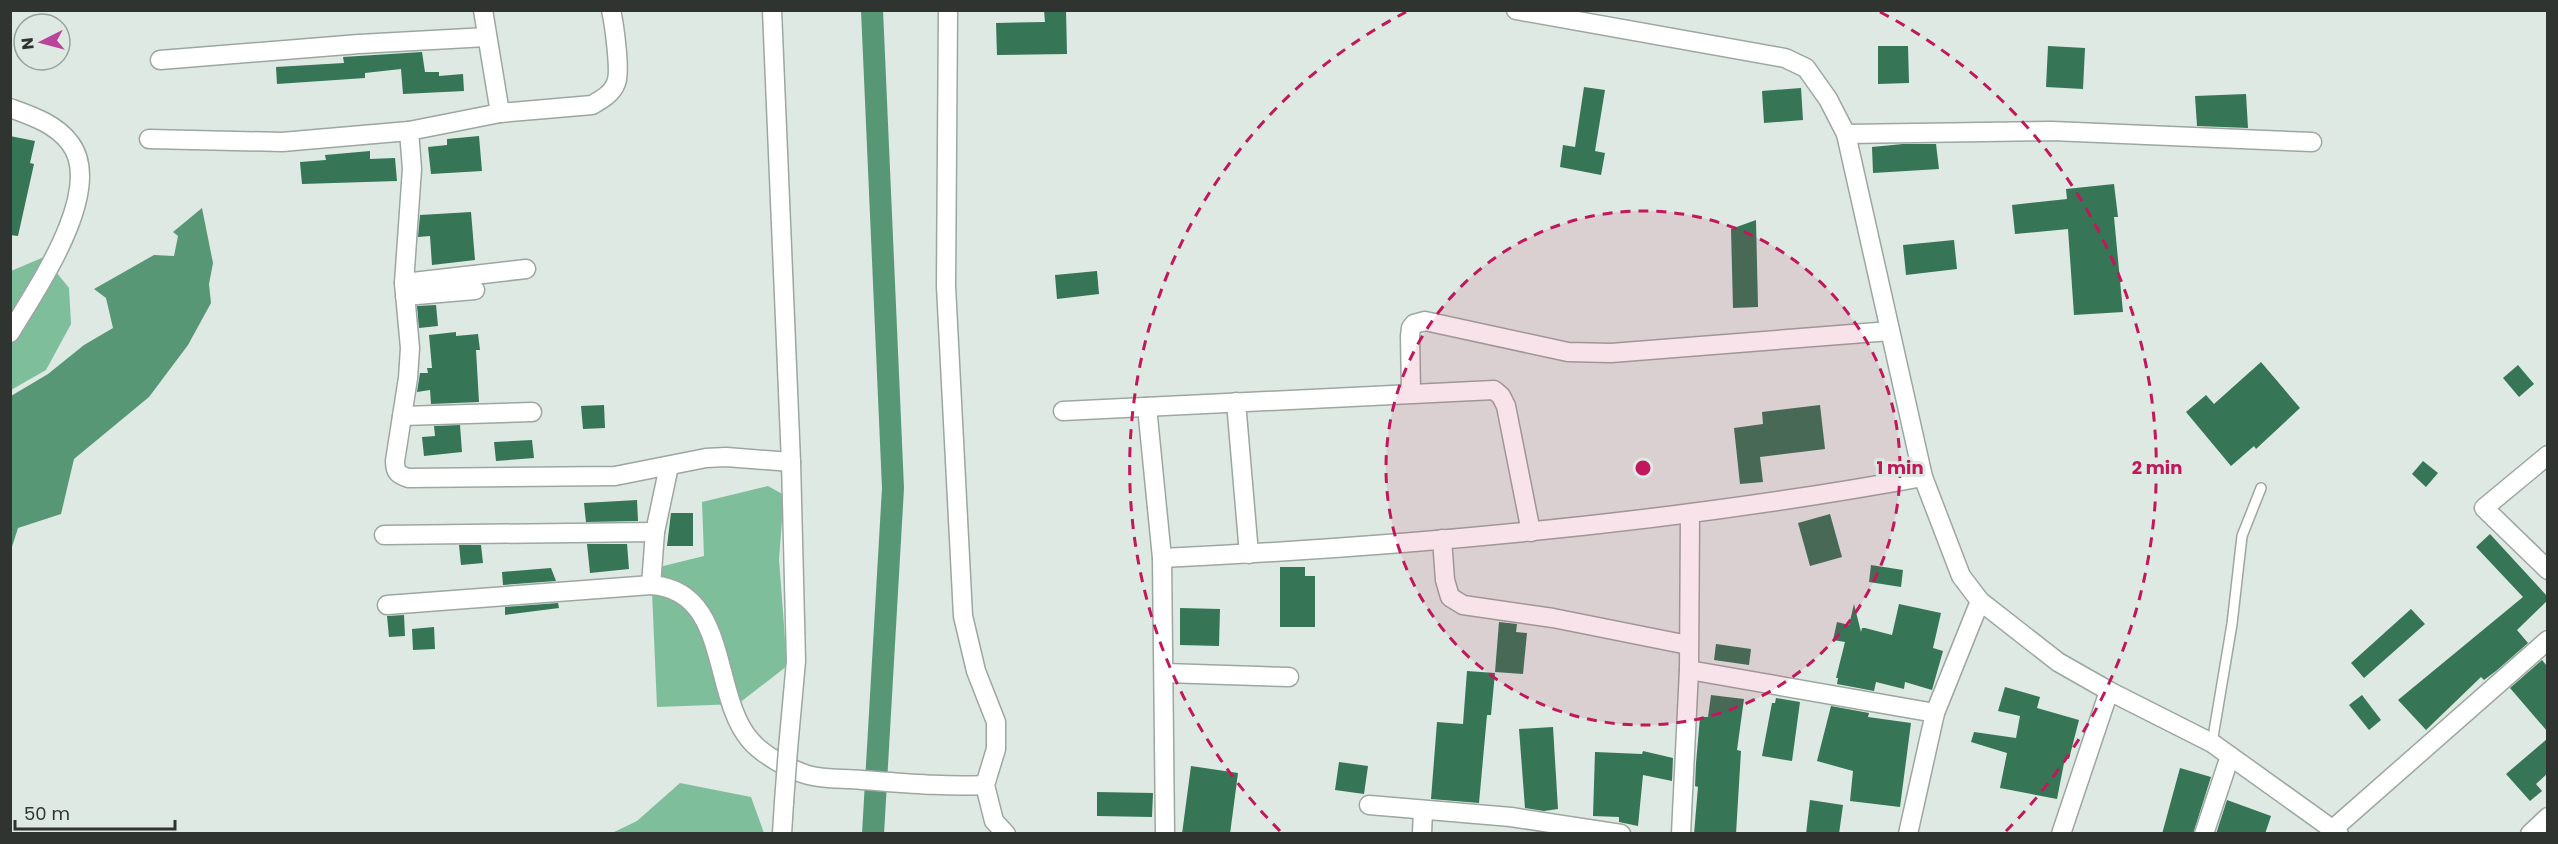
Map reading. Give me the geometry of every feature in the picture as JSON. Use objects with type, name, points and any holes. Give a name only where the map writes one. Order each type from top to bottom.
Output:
[{"type":"street","points":[[483,10],[500,113]]},
{"type":"street","points":[[149,139],[282,142],[409,131],[500,113],[592,105],[605,98],[617,82],[615,26],[611,10]]},
{"type":"street","points":[[772,10],[791,462],[796,661],[782,834]]},
{"type":"street","points":[[948,10],[946,286],[963,616],[976,671],[996,722],[996,749],[985,785],[994,821],[1006,834]]},
{"type":"street","points":[[1516,10],[1785,58],[1806,68],[1828,99],[1846,135],[1923,477],[1961,576],[1980,600],[2058,662],[2109,691],[2212,743],[2336,831],[2547,640]]},
{"type":"street","points":[[160,60],[359,44],[487,37]]},
{"type":"street","points":[[10,108],[35,117],[51,126],[71,143],[79,165],[80,192],[65,238],[10,333]]},
{"type":"street","points":[[409,131],[412,169],[405,290],[410,348],[395,470],[399,475],[409,478],[590,478],[636,474],[726,457],[791,462]]},
{"type":"street","points":[[1846,135],[2052,131],[2312,142]]},
{"type":"street","points":[[405,290],[526,269]]},
{"type":"street","points":[[405,290],[475,290]]},
{"type":"street","points":[[1411,393],[1410,336],[1411,328],[1419,322],[1436,323],[1568,352],[1600,353],[1890,331]]},
{"type":"street","points":[[1063,411],[1494,390],[1501,396],[1506,406],[1531,532]]},
{"type":"street","points":[[1236,402],[1249,554]]},
{"type":"street","points":[[1147,407],[1162,558],[1166,834]]},
{"type":"street","points":[[402,416],[532,412]]},
{"type":"street","points":[[2547,455],[2484,508],[2547,570]]},
{"type":"street","points":[[651,585],[655,532],[669,466]]},
{"type":"street","points":[[1162,558],[1249,554],[1531,532],[1690,515],[1811,498],[1923,477]]},
{"type":"street","points":[[1681,834],[1689,670],[1690,515]]},
{"type":"street","points":[[384,534],[655,532]]},
{"type":"street","points":[[1442,539],[1445,580],[1450,597],[1463,604],[1553,618],[1688,645]]},
{"type":"street","points":[[387,605],[651,585],[676,589],[701,615],[710,631],[738,718],[749,740],[776,760],[813,776],[952,787],[985,785]]},
{"type":"street","points":[[1908,834],[1935,713],[1980,600]]},
{"type":"street","points":[[1689,670],[1935,713]]},
{"type":"street","points":[[1165,673],[1290,677]]},
{"type":"street","points":[[2061,834],[2109,691]]},
{"type":"street","points":[[2204,834],[2230,756]]},
{"type":"street","points":[[1369,805],[1511,817],[1621,834]]},
{"type":"street","points":[[1422,834],[1423,810]]},
{"type":"street","points":[[2530,834],[2547,817]]},
{"type":"lane","points":[[2212,743],[2232,624],[2242,536],[2261,488]]},
{"type":"shaded area","points":[[202,208],[213,263],[209,284],[211,303],[188,345],[149,397],[74,459],[61,514],[18,528],[11,550],[11,396],[48,374],[84,345],[113,328],[106,298],[94,289],[154,255],[174,256],[178,236],[173,232]]},
{"type":"shaded area","points":[[44,257],[69,288],[71,324],[46,370],[11,390],[11,271]]},
{"type":"shaded area","points":[[768,486],[784,495],[779,559],[787,666],[738,704],[657,707],[651,569],[704,556],[702,502]]},
{"type":"shaded area","points":[[680,783],[751,797],[764,833],[612,833],[637,821]]},
{"type":"building","points":[[1044,10],[1066,10],[1067,54],[997,55],[996,23],[1045,22]]},
{"type":"building","points":[[1878,46],[1908,46],[1909,83],[1878,84]]},
{"type":"building","points":[[2048,46],[2085,48],[2083,89],[2046,87]]},
{"type":"building","points":[[422,52],[425,72],[439,72],[439,76],[463,74],[464,91],[403,94],[401,69],[365,73],[365,78],[277,84],[276,67],[344,63],[343,57]]},
{"type":"building","points":[[1584,87],[1605,90],[1595,151],[1605,153],[1601,175],[1560,167],[1563,145],[1575,147]]},
{"type":"building","points":[[1801,88],[1803,120],[1764,123],[1762,91]]},
{"type":"building","points":[[2246,94],[2248,128],[2197,126],[2195,96]]},
{"type":"building","points":[[10,136],[35,141],[30,163],[34,164],[18,236],[10,235]]},
{"type":"building","points":[[479,136],[482,171],[431,174],[428,147],[447,145],[447,139]]},
{"type":"building","points":[[1936,144],[1939,169],[1873,173],[1872,147]]},
{"type":"building","points":[[370,151],[370,159],[395,158],[397,181],[302,184],[300,162],[326,160],[325,155]]},
{"type":"building","points":[[2114,184],[2118,217],[2114,217],[2123,312],[2074,315],[2068,229],[2015,234],[2012,205],[2067,199],[2066,189]]},
{"type":"building","points":[[471,212],[475,260],[432,265],[430,236],[418,237],[420,215]]},
{"type":"building","points":[[1756,220],[1758,307],[1733,308],[1731,229]]},
{"type":"building","points":[[1954,240],[1957,269],[1906,275],[1903,245]]},
{"type":"building","points":[[1097,271],[1099,294],[1057,299],[1055,275]]},
{"type":"building","points":[[436,305],[438,326],[419,328],[417,306]]},
{"type":"building","points":[[456,332],[456,336],[478,334],[480,350],[476,350],[479,402],[431,404],[430,390],[417,392],[420,373],[428,373],[427,368],[432,368],[429,335]]},
{"type":"building","points":[[2261,362],[2300,408],[2256,449],[2254,446],[2231,466],[2186,412],[2206,395],[2214,404]]},
{"type":"building","points":[[2518,365],[2534,384],[2519,397],[2503,378]]},
{"type":"building","points":[[604,405],[605,428],[583,429],[581,406]]},
{"type":"building","points":[[1820,405],[1825,449],[1760,457],[1763,482],[1740,484],[1734,428],[1763,424],[1762,412]]},
{"type":"building","points":[[460,425],[462,452],[424,456],[422,437],[435,436],[434,426]]},
{"type":"building","points":[[532,440],[534,458],[496,461],[494,442]]},
{"type":"building","points":[[2423,461],[2438,473],[2426,487],[2412,474]]},
{"type":"building","points":[[637,500],[638,521],[586,522],[584,503]]},
{"type":"building","points":[[671,513],[693,513],[693,546],[667,546]]},
{"type":"building","points":[[1830,514],[1842,557],[1810,566],[1798,523]]},
{"type":"building","points":[[2490,534],[2547,596],[2547,601],[2517,630],[2528,643],[2484,680],[2481,677],[2426,730],[2398,700],[2523,597],[2476,547]]},
{"type":"building","points":[[587,544],[627,544],[629,569],[590,573]]},
{"type":"building","points":[[459,545],[481,545],[483,563],[461,565]]},
{"type":"building","points":[[1871,565],[1903,570],[1901,587],[1869,582]]},
{"type":"building","points":[[1280,567],[1305,567],[1305,576],[1315,576],[1315,627],[1280,627]]},
{"type":"building","points":[[551,568],[556,581],[503,585],[502,572]]},
{"type":"building","points":[[558,603],[559,608],[505,615],[505,607]]},
{"type":"building","points":[[1854,604],[1861,632],[1862,628],[1865,628],[1892,635],[1899,604],[1941,613],[1933,648],[1943,651],[1932,690],[1905,682],[1904,689],[1876,682],[1874,691],[1837,684],[1838,678],[1836,678],[1845,642],[1833,640],[1837,622],[1849,625]]},
{"type":"building","points":[[1180,608],[1220,609],[1219,646],[1180,645]]},
{"type":"building","points":[[2411,609],[2425,624],[2364,678],[2351,663]]},
{"type":"building","points":[[404,615],[405,636],[389,637],[387,616]]},
{"type":"building","points":[[1499,622],[1517,624],[1516,632],[1527,633],[1523,674],[1495,672]]},
{"type":"building","points":[[434,627],[435,649],[413,650],[412,629]]},
{"type":"building","points":[[1716,644],[1751,649],[1749,665],[1714,660]]},
{"type":"building","points":[[2542,660],[2547,666],[2547,731],[2510,688]]},
{"type":"building","points":[[1467,671],[1495,673],[1491,715],[1487,715],[1479,803],[1431,799],[1437,722],[1463,724]]},
{"type":"building","points":[[2005,687],[2040,697],[2037,708],[2079,720],[2069,759],[2065,758],[2057,799],[2000,788],[2007,753],[1971,742],[1974,732],[2016,738],[2020,716],[1998,711]]},
{"type":"building","points":[[1711,695],[1744,699],[1737,750],[1741,751],[1736,834],[1694,834],[1700,717],[1708,717]]},
{"type":"building","points":[[2362,695],[2381,720],[2369,730],[2349,705]]},
{"type":"building","points":[[1776,698],[1800,702],[1792,761],[1762,756],[1772,703],[1775,703]]},
{"type":"building","points":[[1831,706],[1869,713],[1868,717],[1911,723],[1900,807],[1850,801],[1853,771],[1817,761]]},
{"type":"building","points":[[1553,727],[1558,809],[1544,811],[1525,808],[1519,729]]},
{"type":"building","points":[[2547,739],[2547,774],[2536,784],[2542,791],[2530,801],[2506,774]]},
{"type":"building","points":[[1643,751],[1673,758],[1672,781],[1643,775],[1638,826],[1619,822],[1619,817],[1593,816],[1595,752],[1642,754]]},
{"type":"building","points":[[1339,762],[1368,766],[1364,794],[1335,790]]},
{"type":"building","points":[[1191,766],[1238,773],[1230,834],[1182,834]]},
{"type":"building","points":[[2180,768],[2211,777],[2193,834],[2162,834]]},
{"type":"building","points":[[1097,792],[1153,793],[1152,817],[1097,816]]},
{"type":"building","points":[[1810,800],[1843,805],[1839,834],[1806,834]]},
{"type":"building","points":[[2227,800],[2271,816],[2265,834],[2216,834]]},
{"type":"waterway","points":[[872,10],[893,488],[873,834]]}]
